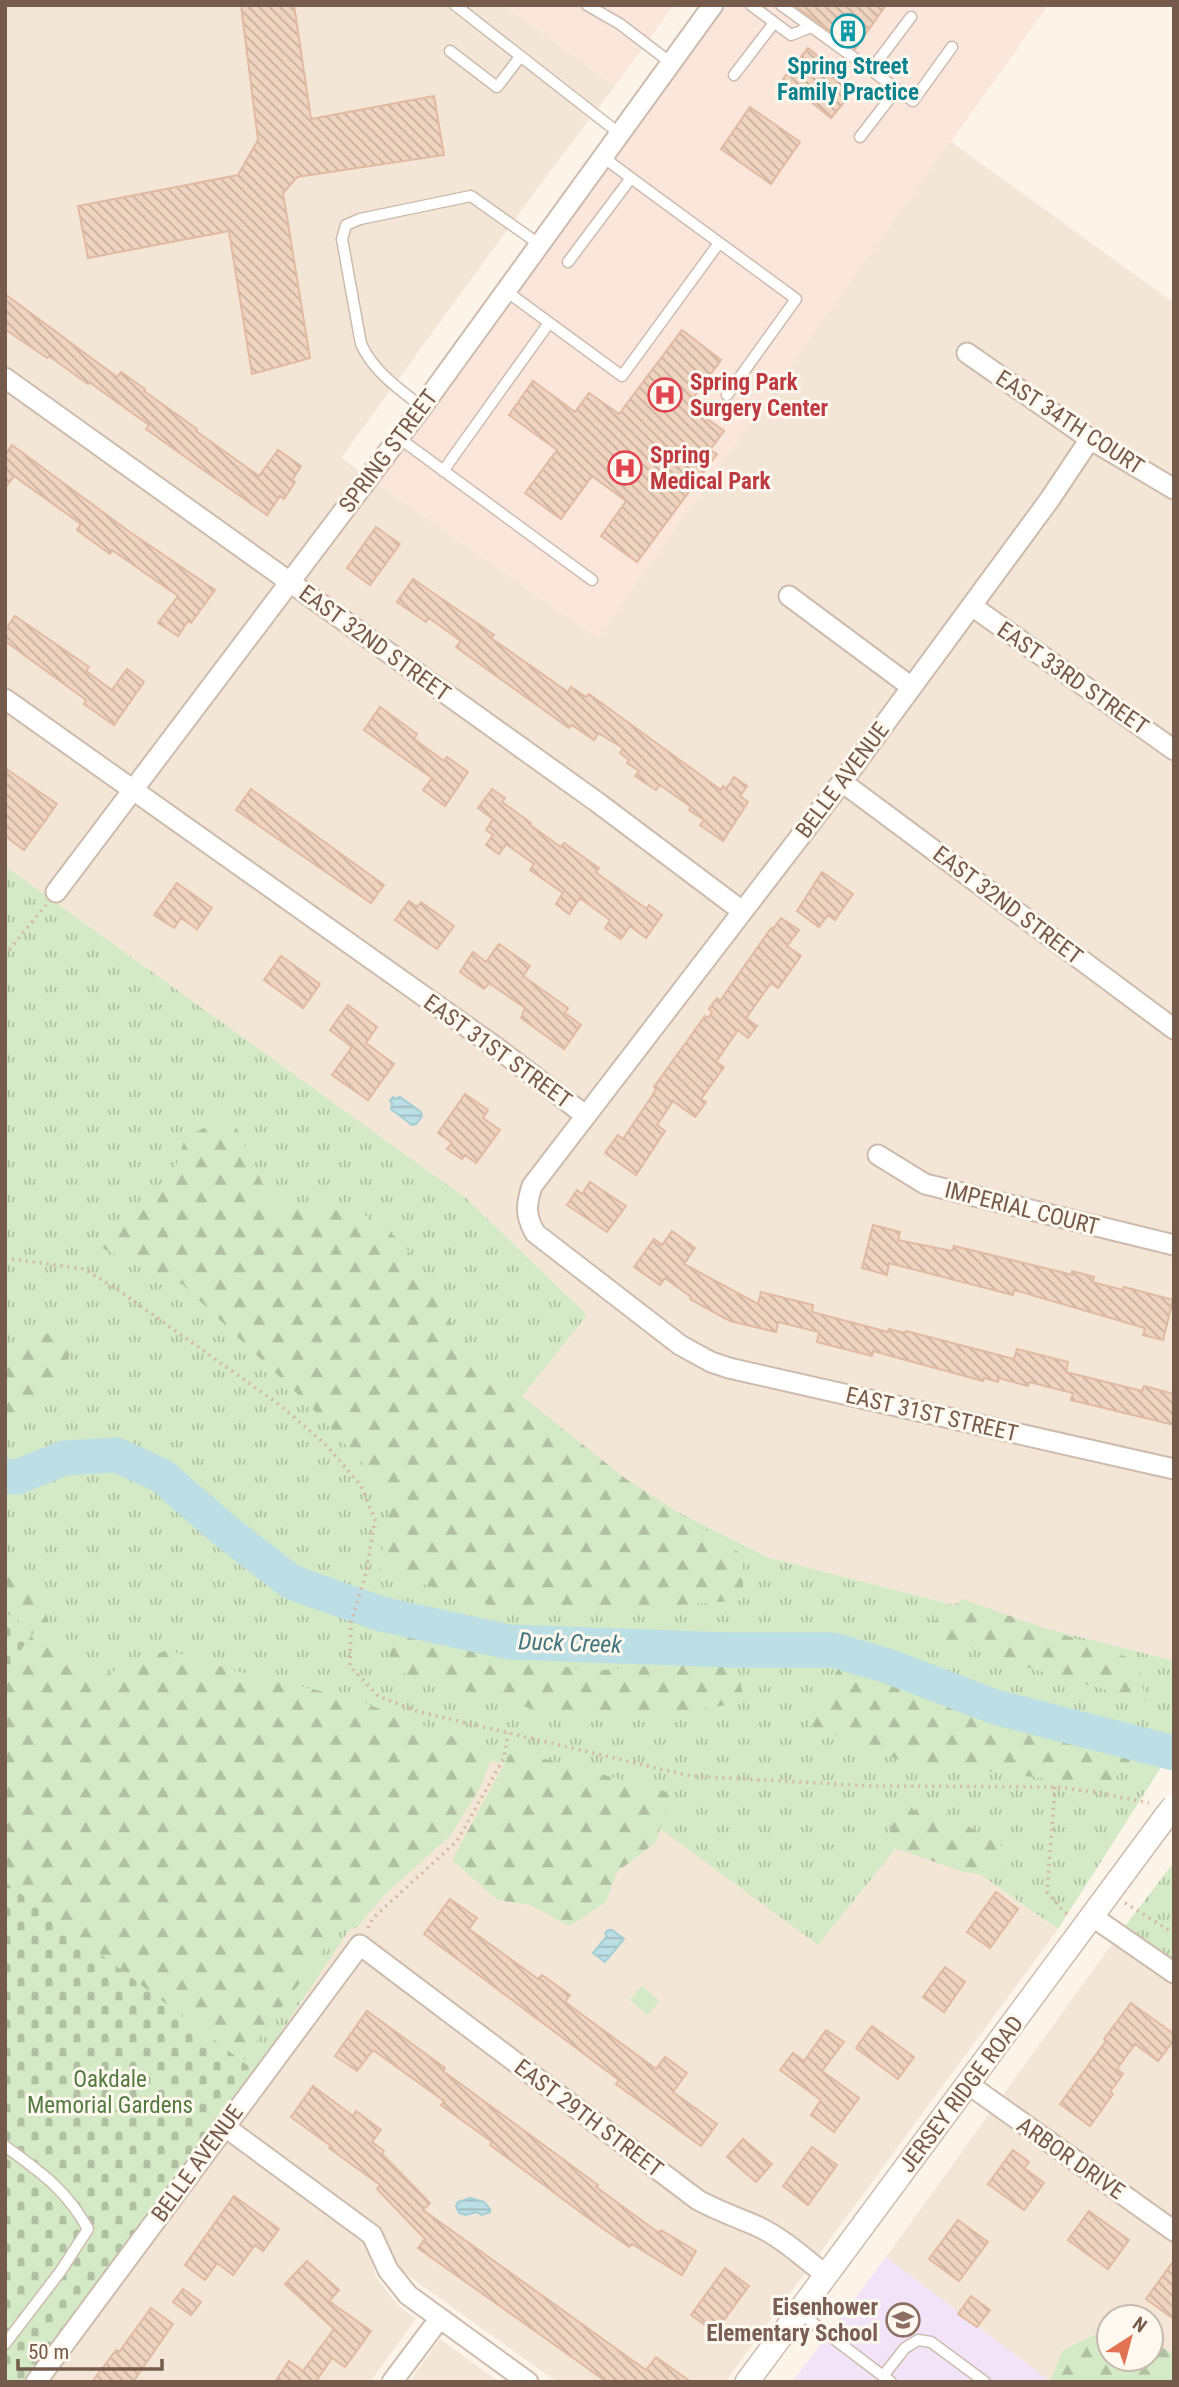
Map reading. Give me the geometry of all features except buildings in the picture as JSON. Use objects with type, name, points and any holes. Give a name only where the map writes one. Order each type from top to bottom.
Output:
[{"type":"street","name":"SPRING STREET","points":[[56,892],[422,407],[713,5]]},
{"type":"street","name":"EAST 34TH COURT","points":[[967,353],[1090,439],[1174,489]]},
{"type":"street","name":"EAST 32ND STREET","points":[[5,378],[597,802],[743,911]]},
{"type":"street","name":"BELLE AVENUE","points":[[585,1115],[842,782],[1050,499],[1090,439]]},
{"type":"street","points":[[789,596],[910,686]]},
{"type":"street","name":"EAST 33RD STREET","points":[[972,606],[1174,750]]},
{"type":"street","name":"EAST 31ST STREET","points":[[5,699],[501,1051],[585,1115],[532,1186],[526,1204],[527,1217],[535,1233],[680,1345],[711,1362],[729,1368],[1174,1469]]},
{"type":"street","name":"EAST 32ND STREET","points":[[842,782],[1174,1029]]},
{"type":"street","name":"IMPERIAL COURT","points":[[878,1155],[925,1184],[1174,1245]]},
{"type":"street","name":"JERSEY RIDGE ROAD","points":[[747,2382],[1110,1894],[1165,1809]]},
{"type":"street","points":[[1089,1922],[1174,1973]]},
{"type":"street","name":"BELLE AVENUE","points":[[36,2382],[360,1945]]},
{"type":"street","name":"EAST 29TH STREET","points":[[360,1945],[698,2200],[719,2212],[760,2228],[785,2243],[827,2276]]},
{"type":"street","name":"ARBOR DRIVE","points":[[968,2084],[1174,2231]]},
{"type":"street","points":[[224,2126],[372,2235],[388,2270],[408,2295],[528,2382]]},
{"type":"street","points":[[392,2382],[440,2318]]},
{"type":"lane","points":[[455,5],[620,134]]},
{"type":"lane","points":[[587,5],[620,24],[671,63]]},
{"type":"lane","points":[[751,5],[791,35],[811,27]]},
{"type":"lane","points":[[781,5],[914,101],[952,47]]},
{"type":"lane","points":[[871,70],[911,17]]},
{"type":"lane","points":[[734,75],[774,23]]},
{"type":"lane","points":[[450,51],[497,87],[520,57]]},
{"type":"lane","points":[[860,137],[897,89]]},
{"type":"lane","points":[[603,157],[796,299],[727,395]]},
{"type":"lane","points":[[568,262],[631,178]]},
{"type":"lane","points":[[422,407],[384,378],[368,359],[361,344],[342,239],[346,225],[360,219],[471,196],[539,244]]},
{"type":"lane","points":[[506,290],[622,376],[719,243]]},
{"type":"lane","points":[[443,471],[549,323]]},
{"type":"lane","points":[[399,438],[592,580]]},
{"type":"lane","points":[[5,2146],[57,2185],[88,2228],[60,2272],[5,2344]]},
{"type":"lane","points":[[800,2313],[887,2379],[905,2348],[918,2340],[931,2342],[985,2382]]},
{"type":"path","points":[[5,955],[56,892]]},
{"type":"path","points":[[5,1258],[84,1269],[118,1290],[270,1398],[318,1438],[361,1486],[375,1520],[366,1573],[351,1623],[350,1666],[378,1696],[416,1711],[690,1776],[872,1786],[1055,1787],[1094,1792],[1165,1809]]},
{"type":"path","points":[[360,1945],[373,1918],[457,1841],[504,1758],[508,1733]]},
{"type":"path","points":[[1055,1787],[1047,1892],[1063,1911],[1089,1922]]},
{"type":"path","points":[[1110,1894],[1174,1933]]},
{"type":"shaded area","points":[[5,5],[504,5],[615,86],[341,458],[598,638],[950,141],[1174,303],[1174,1661],[770,1558],[626,1486],[516,1404],[587,1315],[467,1199],[5,866]]},
{"type":"shaded area","points":[[504,5],[674,5],[615,86]]},
{"type":"shaded area","points":[[727,5],[1048,5],[598,638],[377,483]]},
{"type":"shaded area","points":[[466,1755],[604,1787],[913,1827],[1058,1929],[725,2382],[557,2382],[392,2264],[380,2228],[239,2127],[255,2071]]},
{"type":"shaded area","points":[[1122,1930],[1174,1973],[1174,2382],[1051,2382],[886,2257]]},
{"type":"shaded area","points":[[226,2136],[365,2241],[376,2277],[398,2305],[416,2319],[370,2382],[47,2382]]},
{"type":"shaded area","name":"Eisenhower Elementary School","points":[[886,2257],[1051,2382],[792,2382]]},
{"type":"shaded area","points":[[440,2339],[499,2382],[409,2382]]},
{"type":"green space","points":[[5,866],[467,1199],[587,1315],[516,1404],[626,1486],[770,1558],[1174,1661],[1174,1747],[1058,1929],[913,1827],[818,1945],[604,1787],[466,1755],[255,2071],[5,1882]]},
{"type":"green space","points":[[230,1114],[273,1206],[346,1202],[403,1242],[446,1317],[501,1380],[626,1479],[743,1555],[743,1600],[617,1610],[488,1605],[379,1570],[391,1494],[309,1405],[183,1285],[93,1244],[173,1175],[185,1138]]},
{"type":"green space","points":[[81,1322],[56,1392],[5,1431],[5,1348]]},
{"type":"green space","points":[[5,1566],[37,1582],[57,1651],[92,1680],[167,1650],[232,1670],[354,1699],[456,1738],[495,1748],[481,1786],[450,1836],[385,1894],[356,1928],[336,1930],[237,2068],[5,1910]]},
{"type":"green space","points":[[962,1599],[1138,1661],[1145,1701],[1022,1666],[922,1631]]},
{"type":"green space","points":[[5,1612],[34,1632],[5,1672]]},
{"type":"green space","points":[[380,1627],[488,1655],[593,1671],[734,1658],[745,1701],[692,1712],[559,1716],[395,1671]]},
{"type":"green space","points":[[838,1669],[959,1708],[1136,1754],[1107,1786],[902,1761],[808,1725]]},
{"type":"green space","points":[[512,1750],[671,1793],[656,1842],[617,1872],[606,1902],[570,1926],[530,1905],[498,1900],[452,1860]]},
{"type":"green space","points":[[894,1810],[941,1810],[1003,1847],[1005,1877],[964,1872],[889,1846]]},
{"type":"green space","points":[[1174,1862],[1174,1973],[1122,1930]]},
{"type":"green space","name":"Oakdale Memorial Gardens","points":[[5,1882],[255,2071],[27,2382],[5,2382]]},
{"type":"green space","points":[[642,1986],[659,2001],[648,2015],[630,2000]]},
{"type":"green space","points":[[1095,2335],[1095,2373],[1165,2373],[1165,2349],[1174,2354],[1174,2382],[1050,2382],[1063,2350]]},
{"type":"water","points":[[393,1097],[400,1097],[421,1112],[422,1116],[416,1124],[412,1125],[391,1109],[390,1101]]},
{"type":"water","points":[[608,1930],[624,1939],[605,1962],[593,1953],[607,1936],[605,1933]]},
{"type":"water","points":[[470,2198],[484,2202],[490,2212],[482,2215],[476,2212],[466,2215],[459,2213],[456,2206],[458,2202]]},
{"type":"waterway","name":"Duck Creek","points":[[5,1476],[17,1477],[64,1458],[117,1455],[162,1476],[223,1529],[291,1582],[381,1614],[509,1642],[732,1650],[833,1650],[888,1666],[995,1707],[1174,1753]]},
{"type":"place","name":"Spring Street Family Practice","points":[[848,31]]},
{"type":"place","name":"Spring Park Surgery Center","points":[[665,395]]},
{"type":"place","name":"Spring Medical Park","points":[[625,468]]},
{"type":"place","name":"Eisenhower Elementary School","points":[[903,2320]]}]
